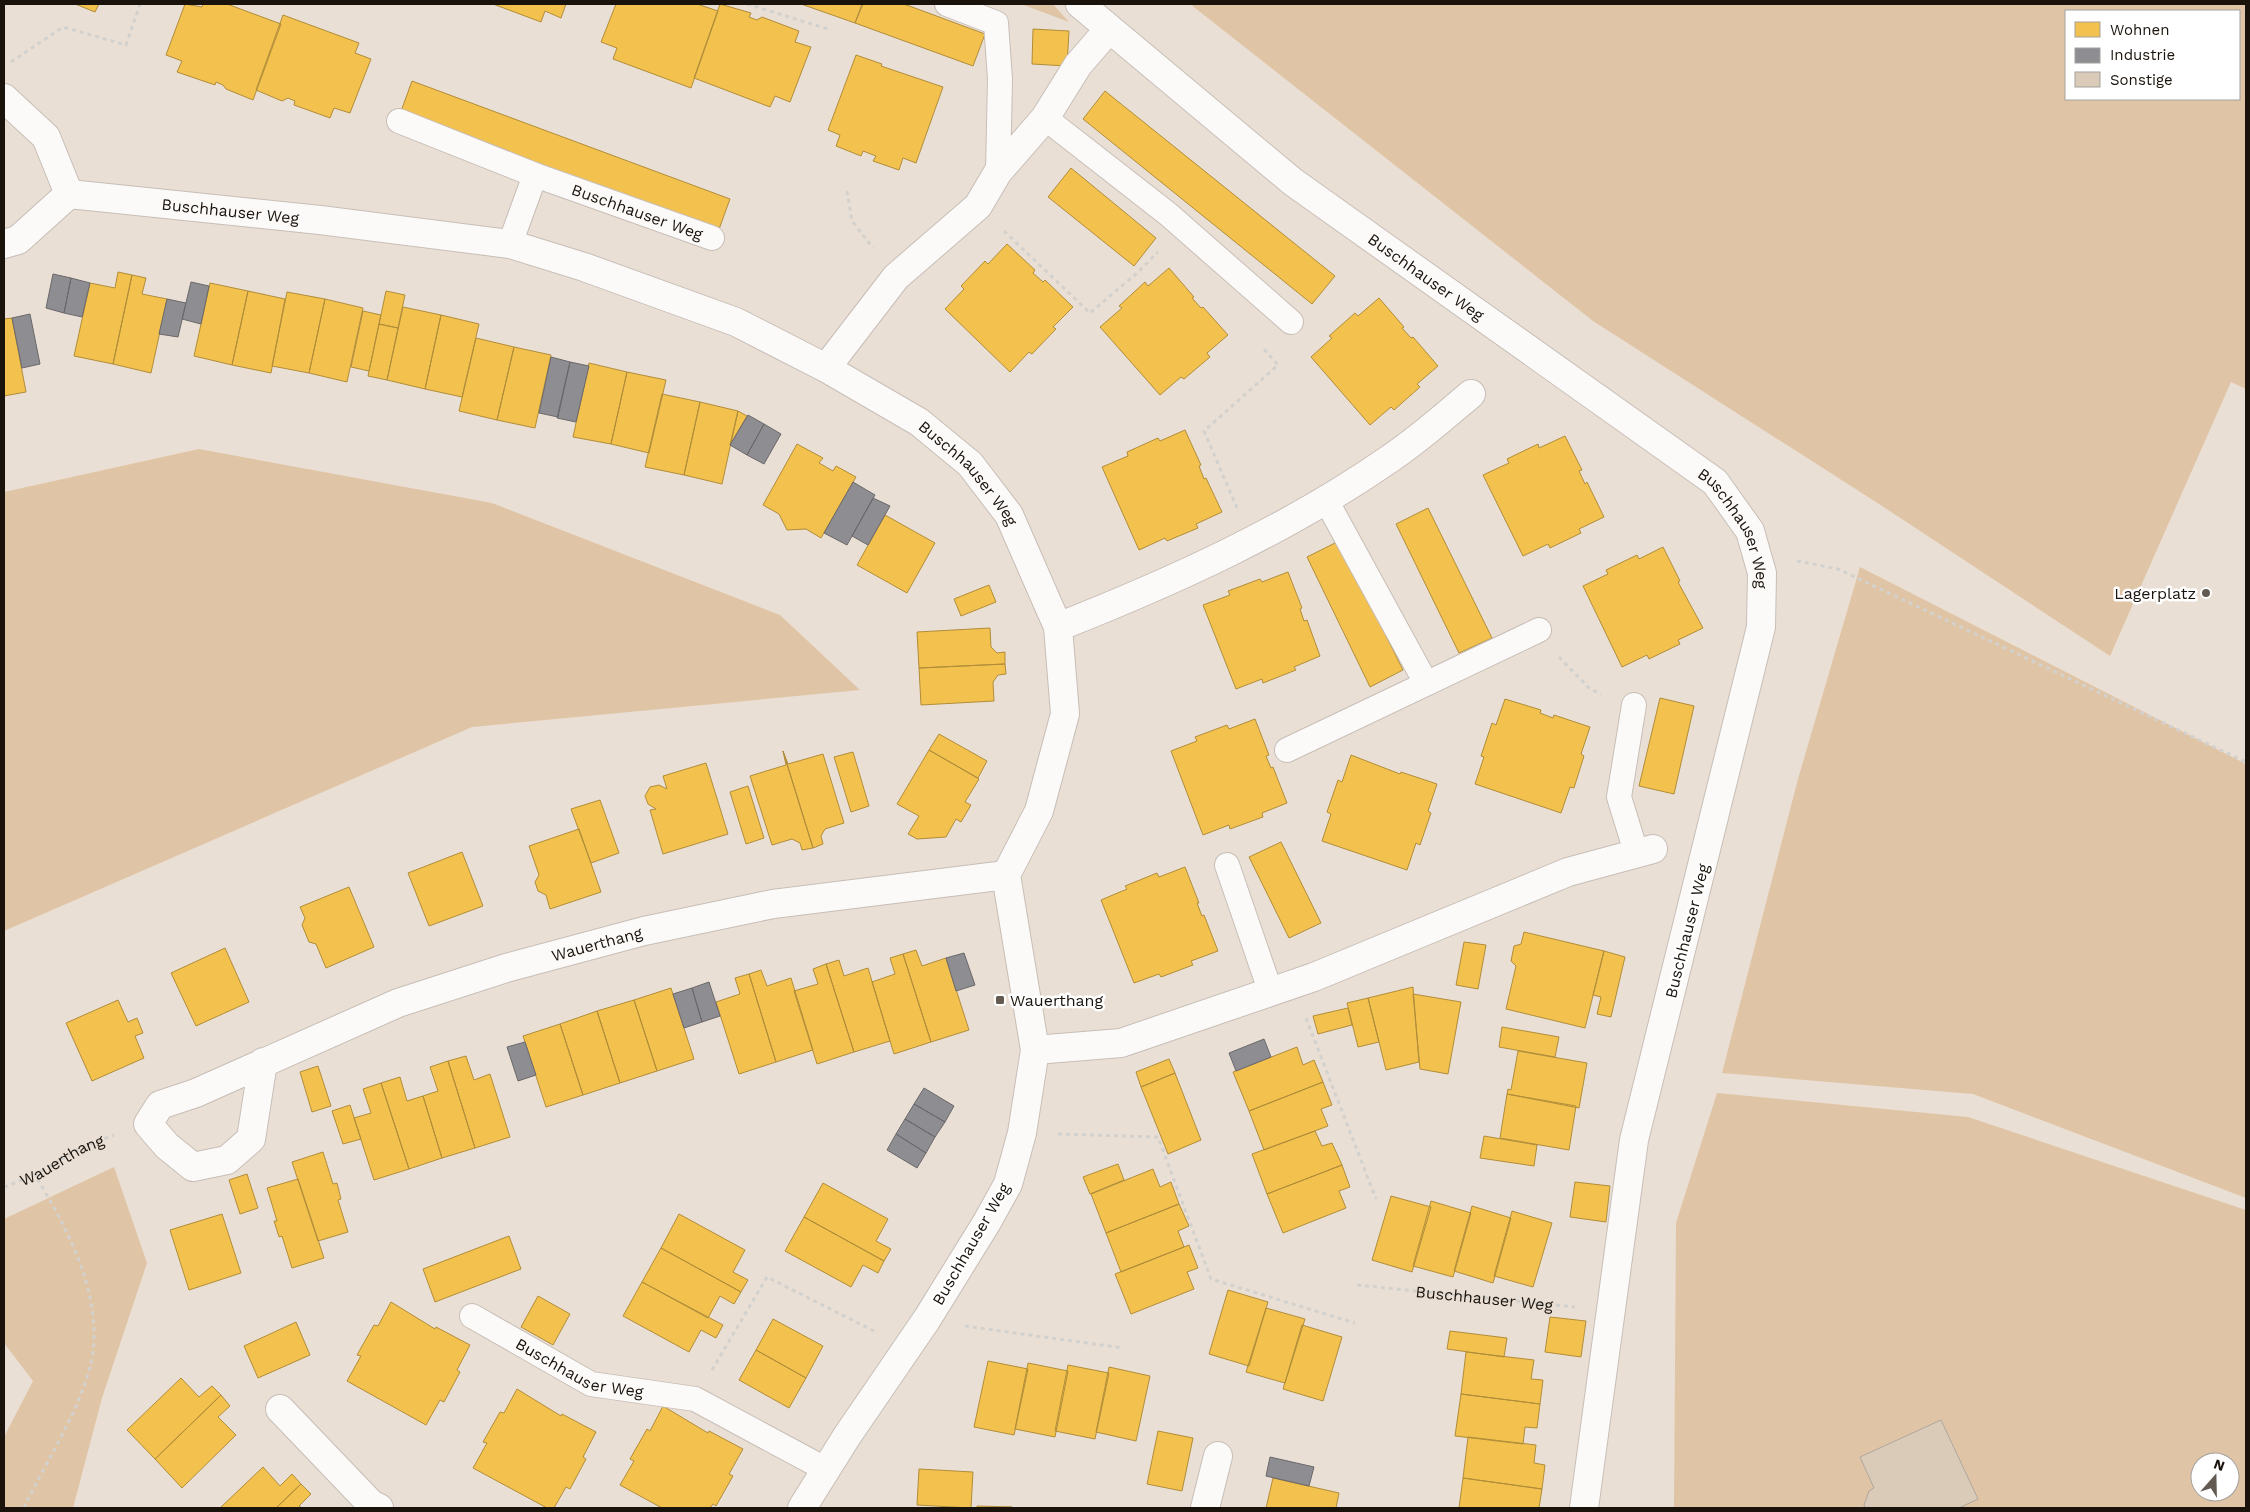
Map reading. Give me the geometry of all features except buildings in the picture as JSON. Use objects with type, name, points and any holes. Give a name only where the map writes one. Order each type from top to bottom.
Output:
[{"type":"street","name":"Buschhauser Weg","points":[[1080,4],[1293,182],[1716,482],[1750,531],[1762,573],[1761,627],[1634,1140],[1584,1508]]},
{"type":"street","points":[[826,368],[896,277],[978,206],[998,172],[1045,118],[1078,65],[1109,29]]},
{"type":"street","points":[[4,98],[46,137],[69,194],[18,240],[4,244]]},
{"type":"street","name":"Buschhauser Weg","points":[[69,194],[320,220],[510,244],[584,267],[736,322],[826,368],[919,422],[970,464],[1010,515],[1058,627],[1065,714],[1039,811],[1006,876],[1035,1050],[1022,1133],[1008,1184],[927,1319],[825,1469],[802,1508]]},
{"type":"street","points":[[1058,627],[1130,598],[1251,540],[1326,500],[1389,460],[1471,394]]},
{"type":"street","points":[[1035,1050],[1121,1043],[1282,989],[1568,872],[1645,851]]},
{"type":"street","name":"Wauerthang","points":[[148,1124],[160,1105],[196,1093],[398,1003],[506,968],[644,931],[773,904],[1006,876]]},
{"type":"street","points":[[148,1124],[167,1146],[193,1167],[228,1160],[251,1140],[263,1062]]},
{"type":"street","points":[[280,1410],[371,1504],[380,1508]]},
{"type":"street","points":[[1205,1508],[1218,1456]]},
{"type":"lane","points":[[947,4],[996,23],[1000,79],[998,172]]},
{"type":"lane","points":[[1045,118],[1182,226],[1291,322]]},
{"type":"lane","name":"Buschhauser Weg","points":[[399,121],[535,175],[712,238]]},
{"type":"lane","points":[[510,244],[535,175]]},
{"type":"lane","points":[[1326,500],[1426,683]]},
{"type":"lane","points":[[1287,750],[1539,630]]},
{"type":"lane","points":[[1634,705],[1619,798],[1645,851]]},
{"type":"lane","points":[[1227,864],[1282,989]]},
{"type":"lane","name":"Buschhauser Weg","points":[[472,1316],[591,1384],[695,1399],[825,1469]]},
{"type":"path","points":[[4,67],[63,27],[126,45],[140,4]]},
{"type":"path","points":[[747,4],[828,29]]},
{"type":"path","points":[[847,192],[852,221],[896,277]]},
{"type":"path","points":[[978,206],[1090,313],[1136,274],[1182,226]]},
{"type":"path","points":[[1251,540],[1204,431],[1278,365],[1264,349],[1291,322]]},
{"type":"path","points":[[1759,560],[1794,560],[1838,569],[2246,762]]},
{"type":"path","points":[[1539,630],[1568,668],[1590,689],[1618,702],[1634,705]]},
{"type":"path","points":[[1282,989],[1376,1198]]},
{"type":"path","name":"Wauerthang","points":[[4,1187],[35,1175],[82,1146],[148,1124]]},
{"type":"path","points":[[1022,1133],[1158,1137],[1211,1279],[1356,1324]]},
{"type":"path","points":[[24,1508],[66,1428],[89,1371],[94,1339],[91,1295],[53,1204],[35,1175]]},
{"type":"path","points":[[695,1399],[767,1276],[906,1348]]},
{"type":"path","name":"Buschhauser Weg","points":[[1357,1285],[1610,1310]]},
{"type":"path","points":[[978,1328],[1123,1348]]},
{"type":"shaded area","points":[[1021,4],[1053,4],[1069,22]]},
{"type":"shaded area","points":[[1190,4],[2246,4],[2246,389],[2231,382],[2110,656],[1879,504],[1593,321]]},
{"type":"shaded area","points":[[199,449],[492,503],[780,615],[860,690],[472,727],[4,931],[4,492]]},
{"type":"shaded area","points":[[1860,567],[2246,764],[2246,1198],[1973,1094],[1722,1073],[1798,779]]},
{"type":"shaded area","points":[[1717,1093],[1968,1117],[2246,1210],[2246,1508],[1674,1508],[1676,1223]]},
{"type":"shaded area","points":[[114,1167],[147,1263],[102,1398],[73,1508],[4,1508],[4,1437],[33,1381],[4,1343],[4,1219]]},
{"type":"place","name":"Lagerplatz","points":[[2206,593]]},
{"type":"place","name":"Wauerthang","points":[[1000,1000]]}]
